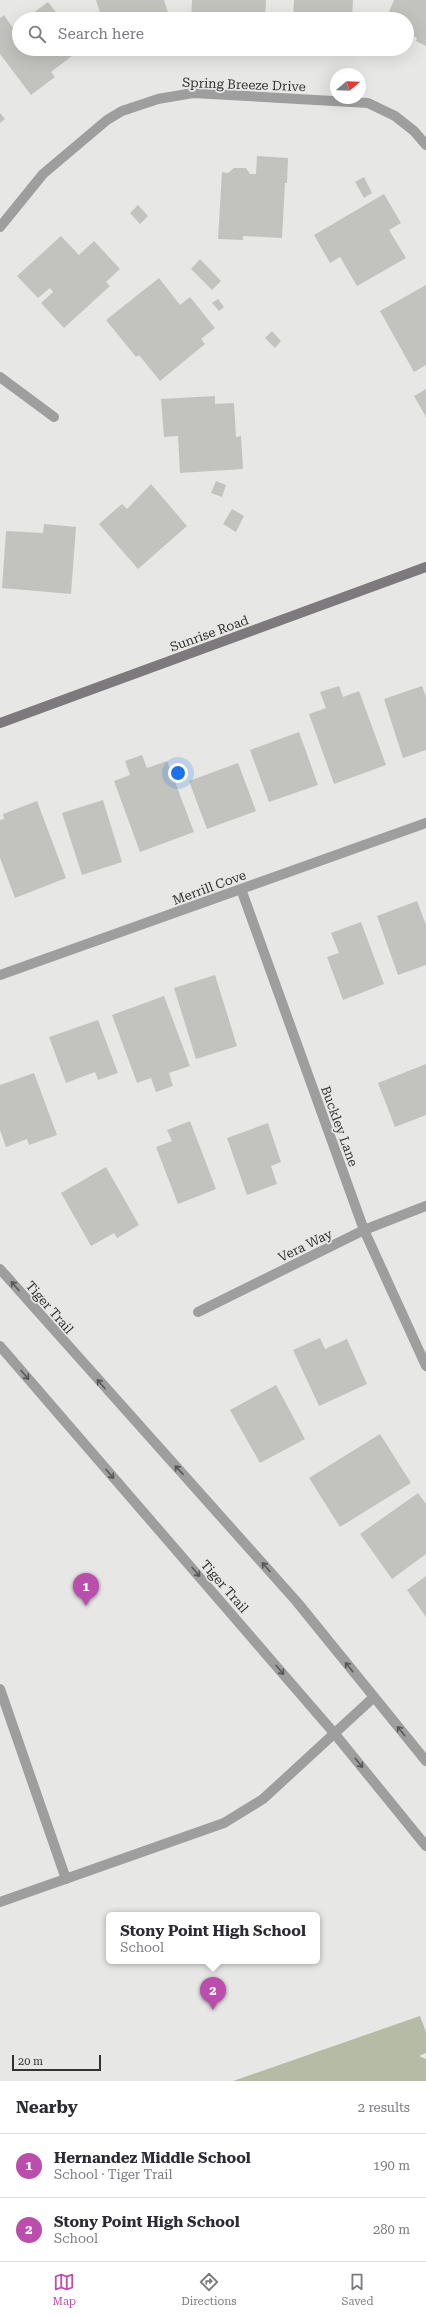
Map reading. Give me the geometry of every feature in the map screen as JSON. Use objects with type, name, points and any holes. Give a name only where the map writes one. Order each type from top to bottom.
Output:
[{"type":"main road","name":"Sunrise Road","points":[[0,722],[426,567]]},
{"type":"street","name":"Spring Breeze Drive","points":[[0,227],[43,174],[107,120],[122,111],[176,95],[193,93],[368,103],[395,116],[414,131],[426,145]]},
{"type":"street","points":[[0,377],[54,417]]},
{"type":"street","name":"Merrill Cove","points":[[0,975],[426,823]]},
{"type":"street","name":"Buckley Lane","points":[[241,889],[364,1230],[426,1366]]},
{"type":"street","name":"Vera Way","points":[[198,1312],[364,1230],[426,1206]]},
{"type":"street","name":"Tiger Trail","points":[[0,1269],[297,1602],[426,1761]]},
{"type":"street","name":"Tiger Trail","points":[[0,1346],[334,1733],[426,1846]]},
{"type":"street","points":[[0,1689],[66,1879]]},
{"type":"street","points":[[0,1902],[224,1823],[264,1799],[374,1697]]},
{"type":"green space","points":[[420,2016],[426,2032],[426,2053],[419,2056],[426,2059],[426,2081],[233,2081]]},
{"type":"building","points":[[96,0],[164,0],[168,12],[100,12]]},
{"type":"building","points":[[192,0],[266,0],[265,12],[191,12]]},
{"type":"building","points":[[294,0],[353,0],[352,12],[293,12]]},
{"type":"building","points":[[394,0],[426,0],[426,46],[416,41],[417,38],[414,36],[414,12],[389,12]]},
{"type":"building","points":[[48,2],[56,12],[34,12]]},
{"type":"building","points":[[4,15],[12,27],[12,56],[72,56],[51,72],[55,77],[31,95],[0,54],[0,18]]},
{"type":"building","points":[[0,113],[5,119],[0,123]]},
{"type":"building","points":[[257,156],[288,158],[282,238],[243,236],[243,240],[218,239],[222,172],[228,173],[234,168],[246,168],[250,174],[256,174]]},
{"type":"building","points":[[364,177],[372,193],[364,198],[355,182]]},
{"type":"building","points":[[384,194],[401,223],[389,230],[406,258],[357,286],[340,257],[330,263],[314,235]]},
{"type":"building","points":[[138,205],[148,216],[140,224],[130,213]]},
{"type":"building","points":[[61,236],[79,255],[94,241],[120,269],[106,282],[110,286],[64,328],[41,303],[53,292],[50,288],[38,298],[17,276]]},
{"type":"building","points":[[200,259],[221,281],[212,290],[191,269]]},
{"type":"building","points":[[159,278],[180,305],[190,297],[215,328],[201,339],[205,344],[160,381],[139,355],[136,357],[106,320]]},
{"type":"building","points":[[426,285],[426,365],[414,372],[380,311]]},
{"type":"building","points":[[218,299],[224,307],[219,311],[212,303]]},
{"type":"building","points":[[272,331],[281,341],[275,348],[265,338]]},
{"type":"building","points":[[426,389],[426,417],[414,396]]},
{"type":"building","points":[[215,396],[215,404],[234,403],[236,437],[241,436],[243,469],[180,473],[178,436],[164,437],[161,399]]},
{"type":"building","points":[[216,481],[226,485],[222,497],[211,493]]},
{"type":"building","points":[[151,484],[187,526],[138,569],[99,524],[122,504],[127,509]]},
{"type":"building","points":[[232,509],[244,516],[236,532],[223,524]]},
{"type":"building","points":[[44,524],[76,527],[71,594],[2,588],[6,531],[43,533]]},
{"type":"building","points":[[339,686],[343,697],[359,691],[386,765],[334,784],[309,714],[326,708],[320,692]]},
{"type":"building","points":[[422,686],[426,697],[426,750],[403,758],[384,699]]},
{"type":"building","points":[[299,732],[318,785],[269,802],[250,750]]},
{"type":"building","points":[[142,755],[147,768],[167,761],[194,832],[140,852],[114,781],[130,775],[125,761]]},
{"type":"building","points":[[238,763],[256,811],[207,829],[189,781]]},
{"type":"building","points":[[103,800],[122,862],[82,875],[62,813]]},
{"type":"building","points":[[37,801],[66,878],[15,898],[0,858],[0,820],[4,819],[3,814]]},
{"type":"building","points":[[417,901],[426,925],[426,965],[398,975],[377,916]]},
{"type":"building","points":[[361,922],[384,984],[343,1000],[327,957],[339,953],[331,933]]},
{"type":"building","points":[[215,975],[237,1046],[196,1059],[174,988]]},
{"type":"building","points":[[164,996],[190,1066],[169,1073],[173,1086],[156,1092],[151,1078],[137,1083],[112,1015]]},
{"type":"building","points":[[98,1020],[118,1073],[98,1080],[95,1072],[66,1083],[49,1037]]},
{"type":"building","points":[[426,1064],[426,1115],[395,1127],[378,1083]]},
{"type":"building","points":[[34,1073],[57,1135],[29,1145],[27,1139],[6,1147],[0,1130],[0,1085]]},
{"type":"building","points":[[190,1121],[216,1189],[178,1204],[156,1147],[172,1141],[167,1130]]},
{"type":"building","points":[[268,1123],[281,1162],[271,1166],[277,1184],[247,1195],[227,1138]]},
{"type":"building","points":[[106,1167],[139,1225],[117,1238],[114,1233],[91,1246],[61,1193]]},
{"type":"building","points":[[320,1338],[325,1349],[347,1339],[367,1384],[319,1406],[293,1350]]},
{"type":"building","points":[[276,1385],[305,1439],[260,1463],[230,1410]]},
{"type":"building","points":[[380,1434],[411,1483],[340,1527],[309,1478]]},
{"type":"building","points":[[418,1493],[426,1504],[426,1554],[392,1579],[360,1534]]},
{"type":"building","points":[[426,1576],[426,1617],[407,1590]]},
{"type":"place","name":"Hernandez Middle School","points":[[86,1606]]},
{"type":"place","name":"Stony Point High School","points":[[213,2010]]}]
